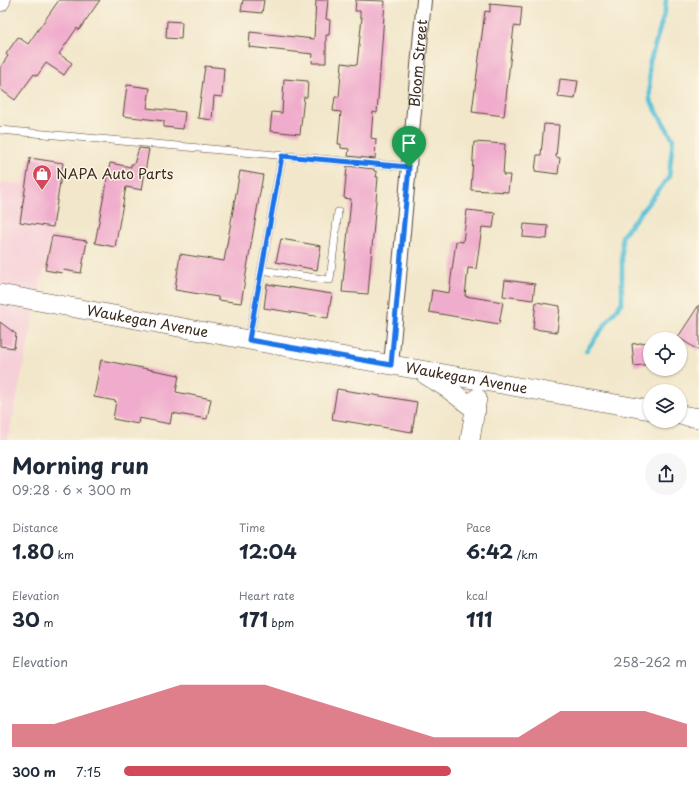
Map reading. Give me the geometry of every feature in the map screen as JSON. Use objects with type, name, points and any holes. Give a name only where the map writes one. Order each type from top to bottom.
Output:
[{"type":"main road","name":"Waukegan Avenue","points":[[0,294],[249,340],[643,409]]},
{"type":"main road","points":[[410,368],[447,388],[476,410]]},
{"type":"main road","points":[[470,440],[476,410],[478,380]]},
{"type":"main road","points":[[687,416],[699,418]]},
{"type":"street","name":"Bloom Street","points":[[391,365],[424,0]]},
{"type":"lane","points":[[0,130],[409,167]]},
{"type":"lane","points":[[249,340],[260,270],[282,156]]},
{"type":"lane","points":[[260,270],[330,280],[338,212]]},
{"type":"shaded area","points":[[31,153],[67,158],[8,440],[0,440],[0,182],[23,184]]},
{"type":"building","points":[[59,0],[100,0],[79,30],[77,28],[59,54],[72,63],[64,75],[46,63],[37,76],[34,74],[15,100],[0,89],[0,68],[8,56],[6,54],[18,37],[28,44]]},
{"type":"building","points":[[243,0],[264,0],[262,13],[241,11]]},
{"type":"building","points":[[316,0],[328,0],[326,19],[330,20],[329,35],[326,35],[326,63],[312,63],[313,54],[249,47],[250,32],[314,39]]},
{"type":"building","points":[[356,0],[385,1],[377,113],[373,112],[371,138],[376,139],[375,159],[348,156],[349,149],[341,148],[341,144],[338,144],[341,112],[333,111],[335,97],[339,97],[342,63],[357,65],[362,17],[360,17],[360,11],[355,11]]},
{"type":"building","points":[[490,4],[522,7],[520,27],[514,26],[504,116],[472,112],[485,11],[490,12]]},
{"type":"building","points":[[167,21],[182,22],[181,39],[166,38]]},
{"type":"building","points":[[205,66],[224,68],[222,97],[214,96],[212,120],[198,118]]},
{"type":"building","points":[[284,79],[308,81],[307,97],[304,97],[300,134],[270,131],[272,112],[282,113]]},
{"type":"building","points":[[560,79],[578,81],[575,99],[558,97]]},
{"type":"building","points":[[127,85],[150,88],[147,108],[185,112],[183,129],[164,127],[164,121],[123,116]]},
{"type":"building","points":[[544,124],[559,125],[556,157],[560,158],[558,174],[535,171],[537,155],[541,155]]},
{"type":"building","points":[[474,142],[505,144],[503,175],[510,175],[508,192],[471,190]]},
{"type":"building","points":[[139,148],[149,149],[142,190],[126,187],[115,247],[95,243],[110,163],[131,167],[131,164],[134,164]]},
{"type":"building","name":"NAPA Auto Parts","points":[[30,158],[63,163],[53,227],[20,222]]},
{"type":"building","points":[[347,166],[374,169],[374,171],[377,172],[376,177],[378,177],[368,294],[342,292],[351,199],[344,198]]},
{"type":"building","points":[[240,171],[263,175],[241,303],[218,300],[218,297],[175,290],[180,254],[224,261]]},
{"type":"building","points":[[467,210],[495,213],[493,228],[482,227],[476,269],[468,268],[465,296],[503,302],[499,324],[429,312],[432,290],[449,293],[456,241],[463,242]]},
{"type":"building","points":[[524,224],[548,226],[547,239],[523,237]]},
{"type":"building","points":[[52,236],[87,241],[81,273],[63,270],[62,273],[45,270]]},
{"type":"building","points":[[281,239],[321,246],[317,270],[276,262]]},
{"type":"building","points":[[505,280],[535,284],[533,300],[503,296]]},
{"type":"building","points":[[267,284],[332,294],[328,318],[264,308]]},
{"type":"building","points":[[536,302],[560,306],[557,332],[533,329]]},
{"type":"building","points":[[699,305],[699,351],[687,343],[687,332],[681,332]]},
{"type":"building","points":[[0,322],[16,334],[14,348],[0,346]]},
{"type":"building","points":[[643,343],[643,365],[634,366],[632,344]]},
{"type":"building","points":[[101,360],[179,375],[176,392],[211,399],[207,419],[172,413],[170,424],[139,418],[138,424],[113,419],[116,401],[94,397]]},
{"type":"building","points":[[337,389],[417,402],[412,432],[332,419]]},
{"type":"waterway","points":[[586,351],[622,302],[622,236],[669,177],[673,139],[650,100],[649,65],[665,11],[666,0]]},
{"type":"place","name":"NAPA Auto Parts","points":[[42,191]]},
{"type":"route","points":[[282,156],[409,167],[391,365],[249,340],[282,156]]}]
